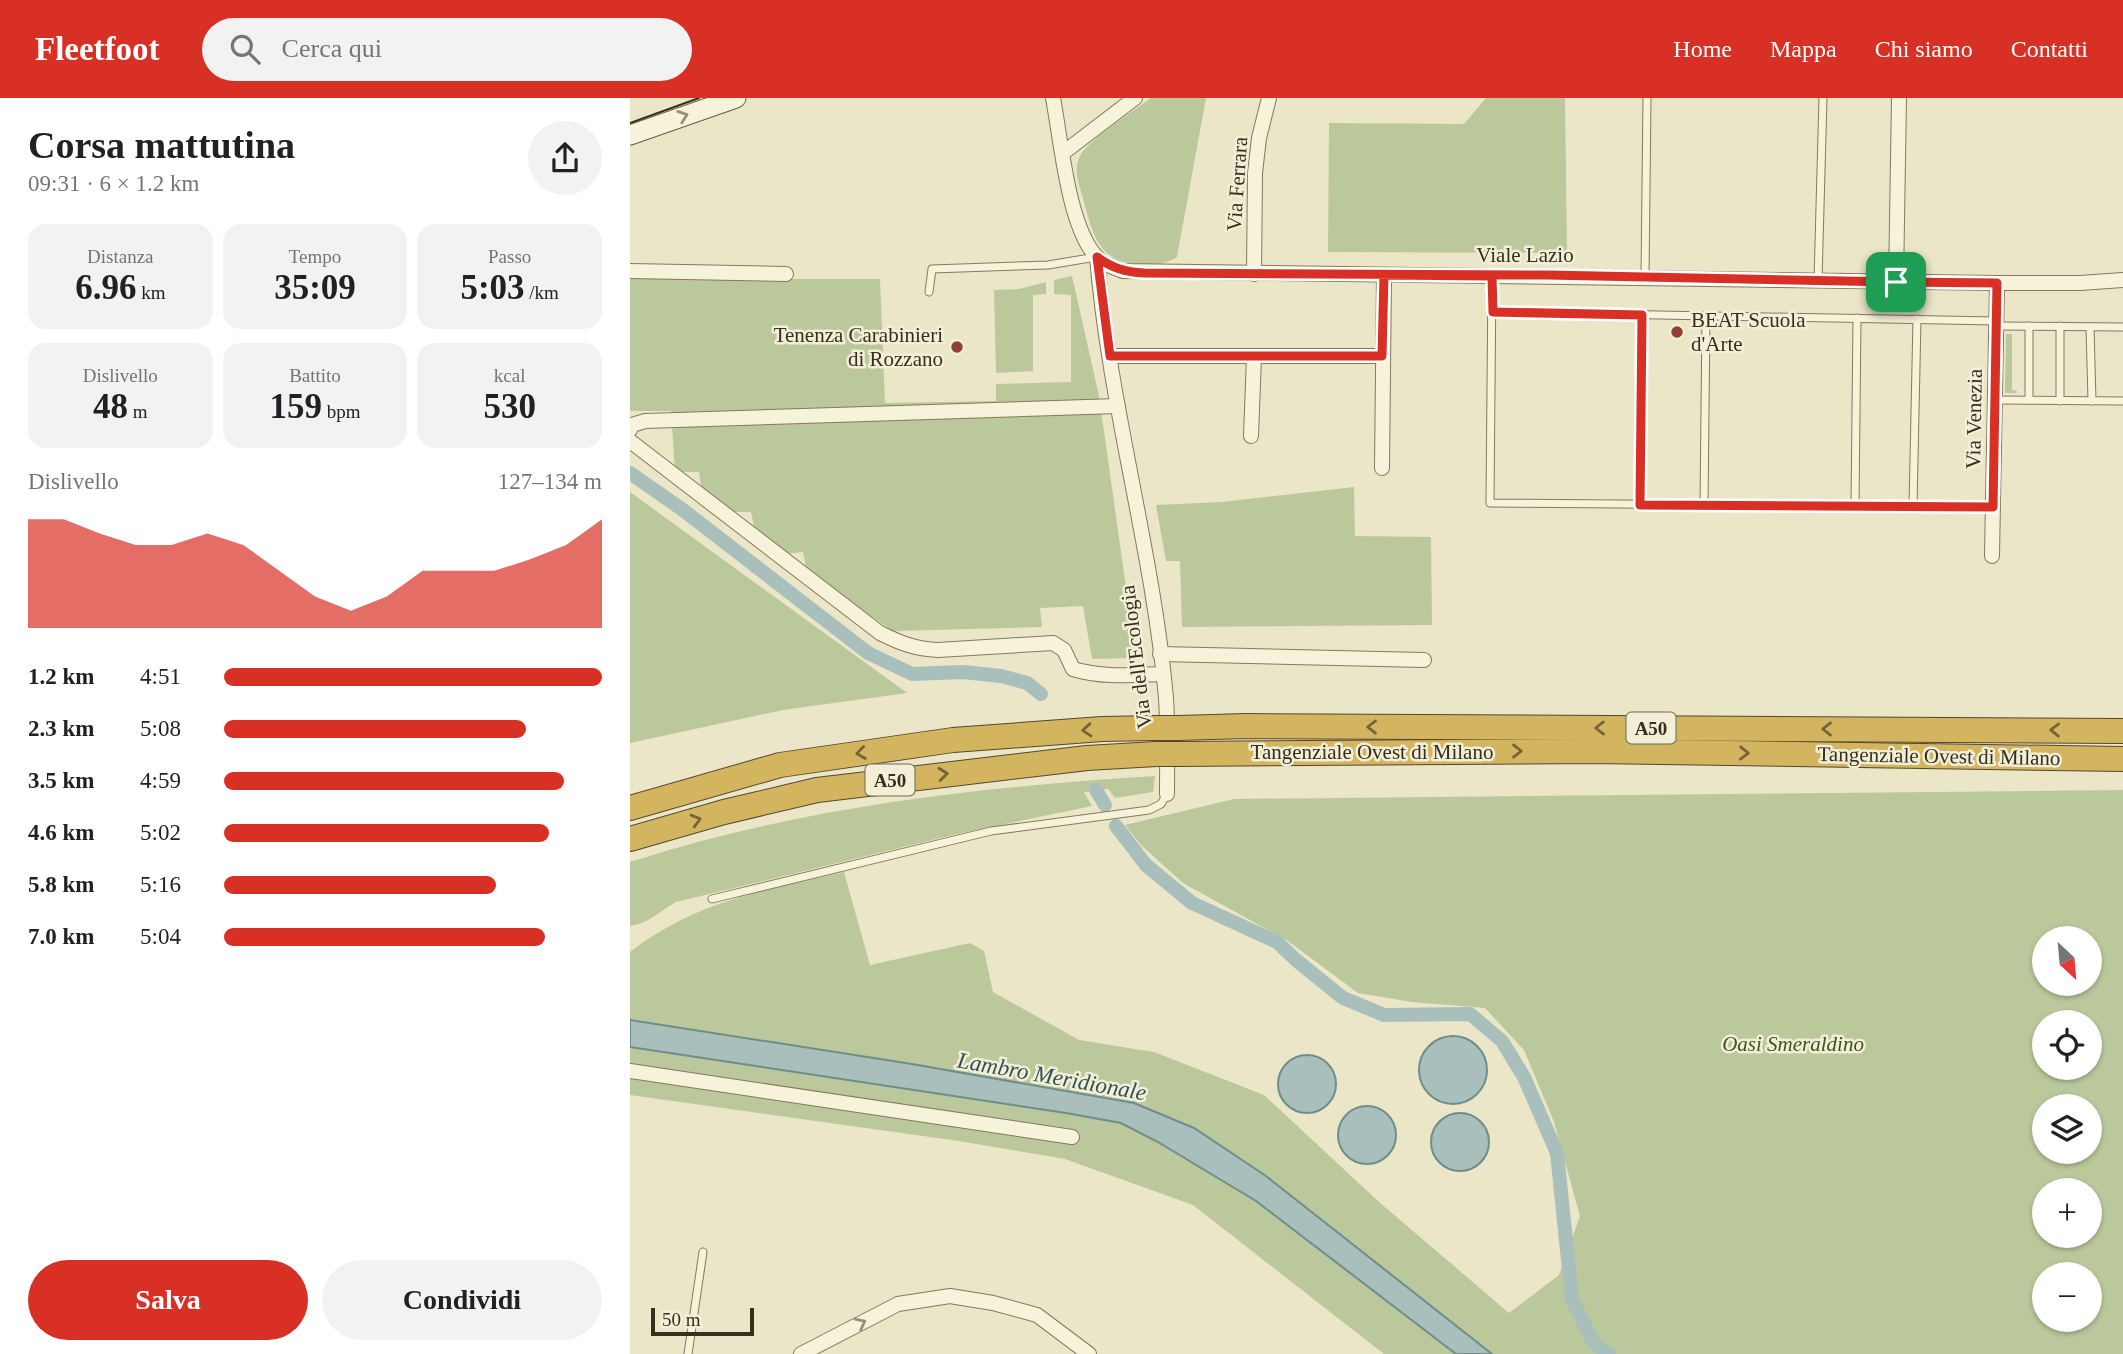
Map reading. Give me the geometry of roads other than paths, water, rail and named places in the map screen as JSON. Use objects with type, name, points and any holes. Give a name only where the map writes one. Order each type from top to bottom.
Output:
[{"type":"highway","name":"Tangenziale Ovest di Milano","points":[[630,808],[780,765],[953,740],[1102,729],[1246,726],[2123,731]]},
{"type":"highway","name":"Tangenziale Ovest di Milano","points":[[630,839],[724,812],[817,790],[1087,758],[1168,754],[1594,751],[2123,759]]},
{"type":"main road","points":[[630,135],[736,98]]},
{"type":"street","points":[[1053,98],[1073,205],[1089,247],[1097,257]]},
{"type":"street","points":[[1063,153],[1135,98]]},
{"type":"street","name":"Via Ferrara","points":[[1254,274],[1255,173],[1259,138],[1269,98]]},
{"type":"street","points":[[1896,282],[1899,98]]},
{"type":"street","name":"Viale Lazio","points":[[1097,257],[1108,266],[1123,271],[1254,274],[1997,283],[2123,280]]},
{"type":"street","name":"Via dell'Ecologia","points":[[1097,257],[1110,356],[1166,699],[1167,794]]},
{"type":"street","points":[[630,271],[786,274]]},
{"type":"street","points":[[1381,468],[1384,275]]},
{"type":"street","name":"Via Venezia","points":[[1992,556],[1997,283]]},
{"type":"street","points":[[1110,356],[1382,356]]},
{"type":"street","points":[[1251,436],[1254,357]]},
{"type":"street","points":[[1118,406],[645,421],[632,425],[631,437],[880,633],[905,646],[938,650],[1054,643],[1064,650],[1073,669],[1086,673],[1112,676],[1162,674]]},
{"type":"street","points":[[1160,654],[1424,660]]},
{"type":"street","points":[[630,1071],[1072,1137]]},
{"type":"street","points":[[801,1354],[898,1304],[950,1296],[1003,1305],[1037,1315],[1089,1354]]},
{"type":"lane","points":[[1645,277],[1647,98]]},
{"type":"lane","points":[[1818,280],[1823,98]]},
{"type":"lane","points":[[929,292],[932,269],[1048,265],[1097,257]]},
{"type":"lane","points":[[1492,276],[1490,503],[1993,507]]},
{"type":"lane","points":[[1493,312],[1917,319],[2029,326],[2123,327]]},
{"type":"lane","points":[[1640,505],[1642,315]]},
{"type":"lane","points":[[1704,505],[1706,316]]},
{"type":"lane","points":[[1855,506],[1857,318]]},
{"type":"lane","points":[[1913,506],[1917,319]]},
{"type":"lane","points":[[2029,326],[2029,400]]},
{"type":"lane","points":[[2060,326],[2060,401]]},
{"type":"lane","points":[[2090,327],[2092,401]]},
{"type":"lane","points":[[1995,400],[2123,401]]},
{"type":"lane","name":"Via dell'Ecologia","points":[[712,898],[991,831],[1149,810],[1161,804],[1167,794]]},
{"type":"lane","points":[[688,1354],[703,1252]]},
{"type":"water","points":[[630,1020],[912,1064],[1134,1103],[1194,1128],[1266,1176],[1492,1354],[1456,1354],[1256,1201],[1121,1123],[630,1047]]},
{"type":"water","points":[[1453,1036],[1466,1039],[1477,1046],[1484,1057],[1487,1070],[1484,1083],[1477,1094],[1466,1101],[1453,1104],[1440,1101],[1429,1094],[1422,1083],[1419,1070],[1422,1057],[1429,1046],[1440,1039]]},
{"type":"water","points":[[1307,1055],[1318,1057],[1331,1068],[1336,1084],[1334,1095],[1323,1108],[1307,1113],[1296,1111],[1283,1100],[1278,1084],[1280,1073],[1291,1060]]},
{"type":"water","points":[[1367,1106],[1378,1108],[1391,1119],[1396,1135],[1394,1146],[1383,1159],[1367,1164],[1356,1162],[1343,1151],[1338,1135],[1340,1124],[1351,1111]]},
{"type":"water","points":[[1460,1113],[1471,1115],[1484,1126],[1489,1142],[1487,1153],[1476,1166],[1460,1171],[1449,1169],[1436,1158],[1431,1142],[1433,1131],[1444,1118]]},
{"type":"waterway","points":[[630,473],[683,510],[868,653],[912,674],[963,672],[1001,676],[1027,683],[1041,694]]},
{"type":"waterway","points":[[1096,790],[1105,805]]},
{"type":"waterway","points":[[1116,826],[1146,865],[1192,903],[1277,942],[1343,998],[1384,1015],[1470,1014],[1502,1041],[1524,1077],[1557,1153],[1572,1299],[1593,1342],[1609,1354]]},
{"type":"tram line","points":[[630,123],[699,98]]},
{"type":"place","name":"BEAT Scuola d'Arte","points":[[1677,332]]},
{"type":"place","name":"Tenenza Carabinieri di Rozzano","points":[[957,347]]},
{"type":"park label","name":"Oasi Smeraldino","points":[[1793,1044]]},
{"type":"water label","name":"Lambro Meridionale","points":[[1052,1076]]}]
